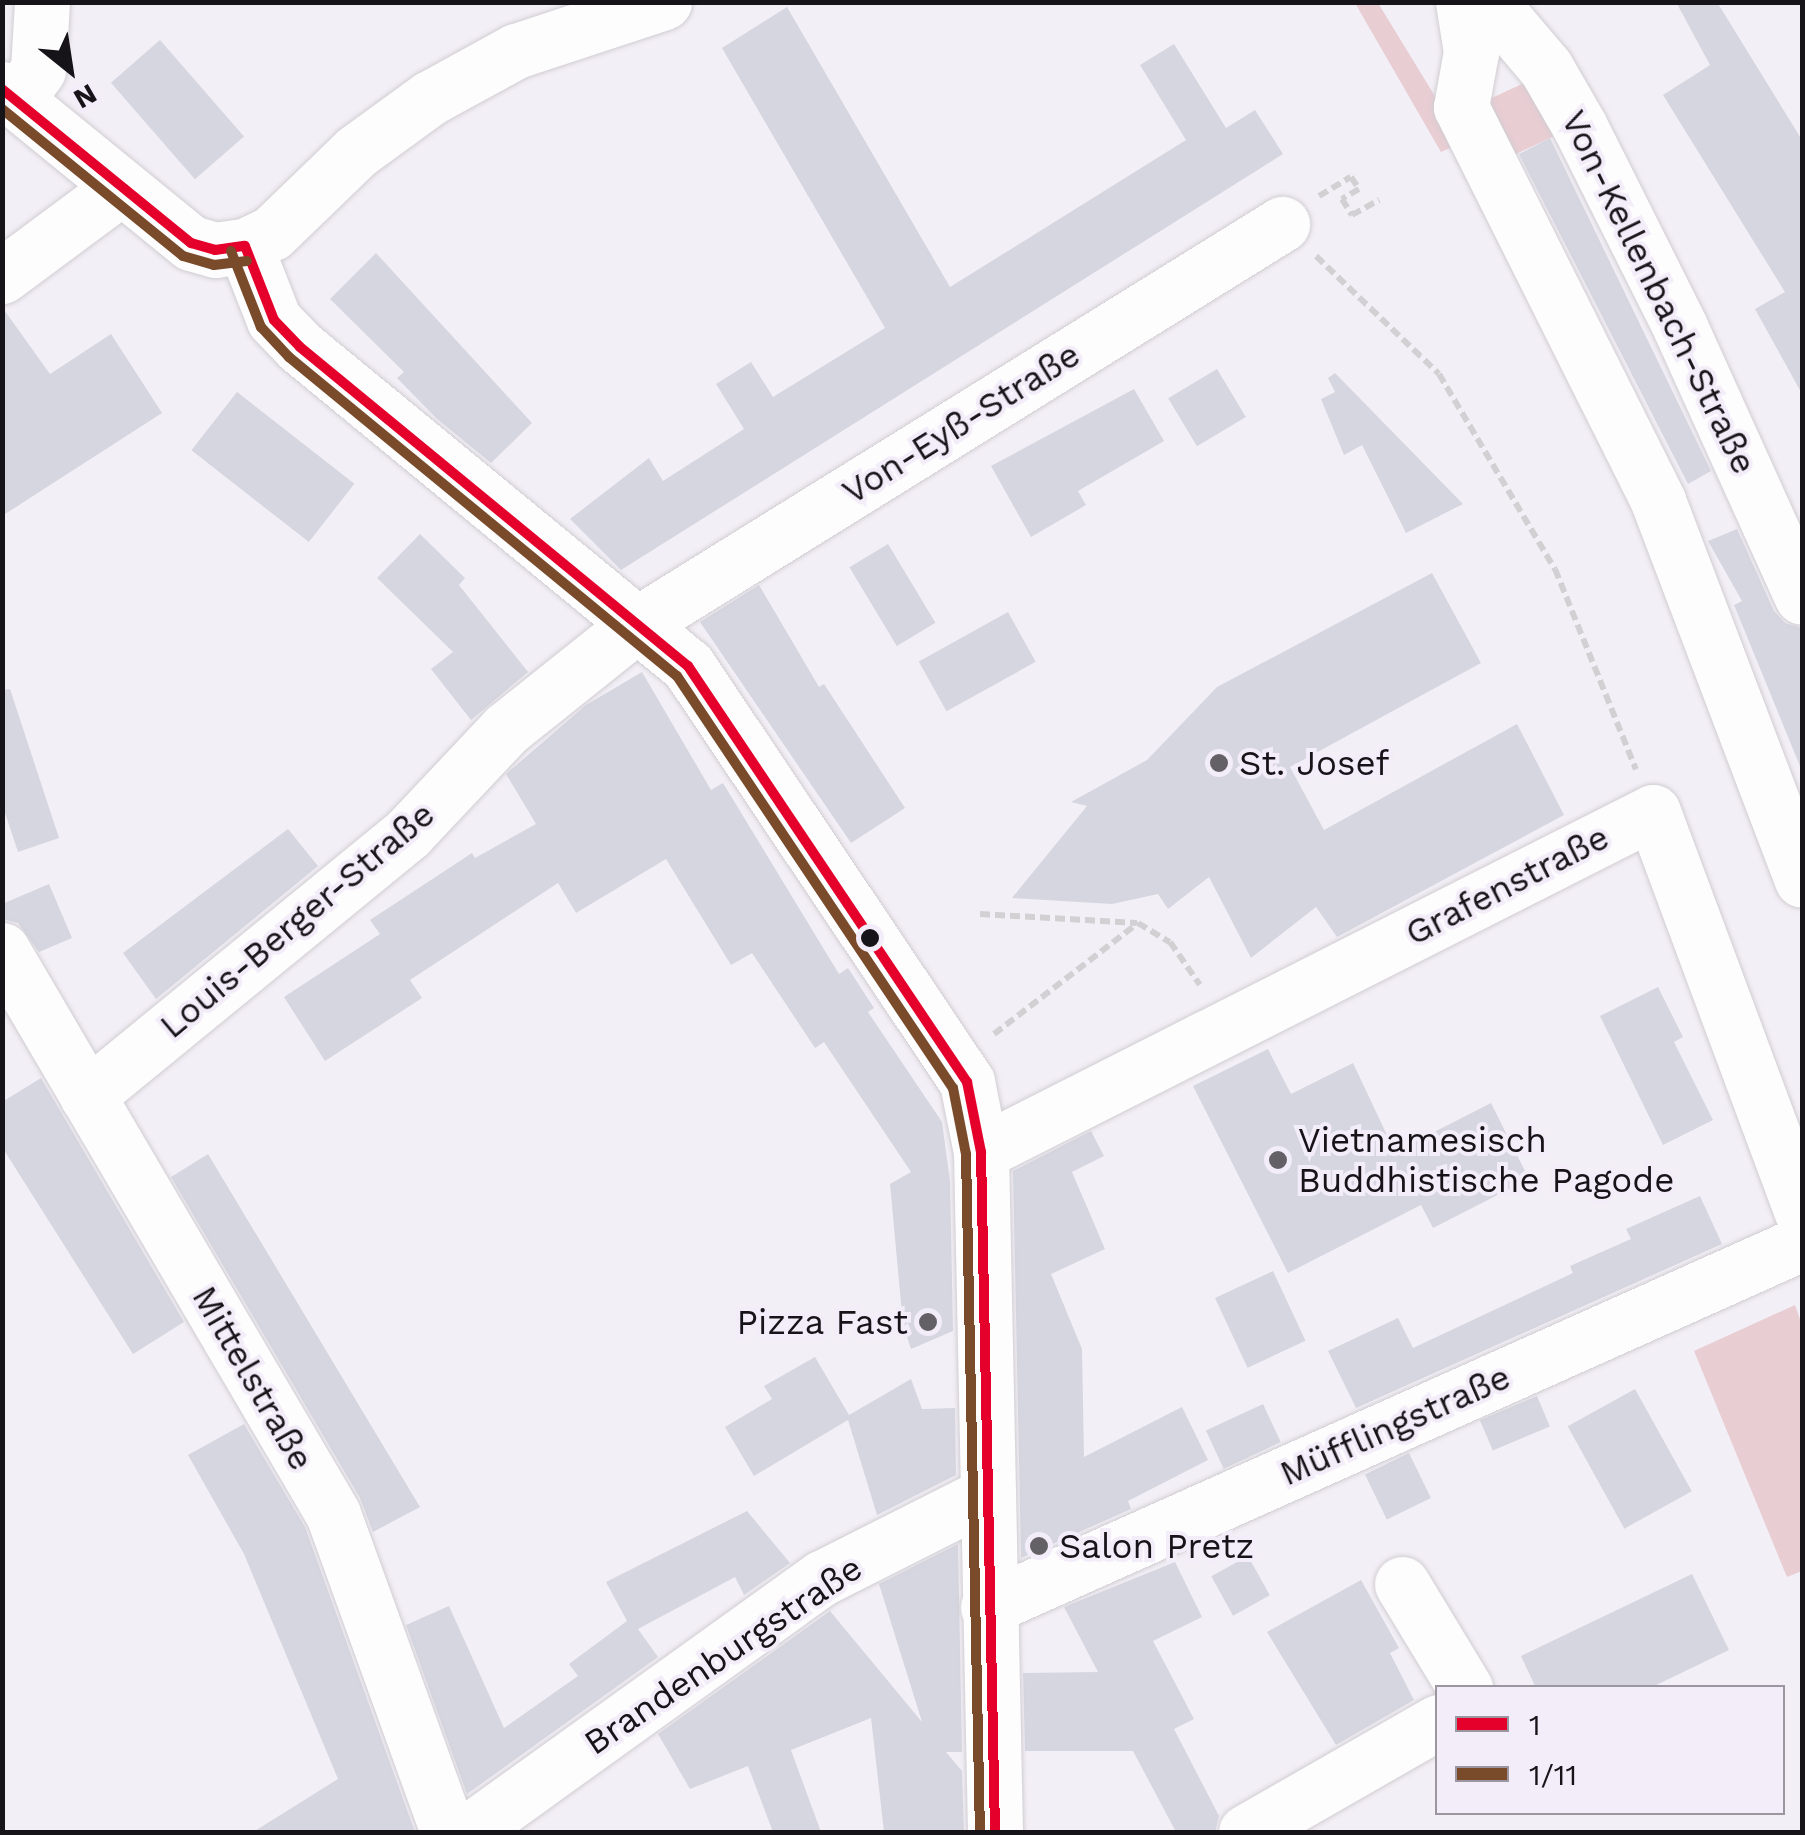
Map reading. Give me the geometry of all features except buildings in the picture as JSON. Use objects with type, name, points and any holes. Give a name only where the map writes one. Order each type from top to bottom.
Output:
[{"type":"street","points":[[45,3],[38,70],[9,95],[119,189],[191,242],[215,250],[245,246],[272,233],[358,151],[430,98],[516,51],[664,2]]},
{"type":"street","points":[[1464,2],[1471,52],[1461,107],[1658,501],[1802,880]]},
{"type":"street","name":"Von-Kellenbach-Straße","points":[[1490,2],[1546,68],[1580,127],[1697,362],[1802,597]]},
{"type":"street","points":[[2,276],[119,189]]},
{"type":"street","name":"Von-Eyß-Straße","points":[[639,623],[1299,211]]},
{"type":"street","points":[[245,246],[274,320],[300,347],[688,666],[853,904],[967,1082],[981,1152],[995,1832]]},
{"type":"street","name":"Louis-Berger-Straße","points":[[87,1096],[409,832],[506,729],[639,623]]},
{"type":"street","name":"Grafenstraße","points":[[981,1152],[1653,812],[1802,1212]]},
{"type":"street","name":"Mittelstraße","points":[[2,950],[332,1514],[448,1832]]},
{"type":"street","name":"Müfflingstraße","points":[[988,1606],[1802,1243]]},
{"type":"street","name":"Brandenburgstraße","points":[[468,1832],[822,1578],[988,1494]]},
{"type":"street","points":[[1402,1584],[1463,1685]]},
{"type":"street","points":[[1246,1832],[1435,1724]]},
{"type":"path","points":[[1378,200],[1352,216],[1342,199],[1359,189],[1351,177],[1299,211],[1439,374],[1555,568],[1653,812]]},
{"type":"path","points":[[980,914],[1138,922],[1189,964],[1224,1030]]},
{"type":"path","points":[[985,1041],[1138,922]]},
{"type":"shaded area","points":[[1355,3],[1378,3],[1463,142],[1441,152]]},
{"type":"shaded area","points":[[1528,81],[1554,136],[1508,157],[1483,102]]},
{"type":"shaded area","points":[[1795,1305],[1802,1325],[1802,1571],[1787,1577],[1694,1351]]},
{"type":"transit line","name":"1","points":[[2,89],[191,243],[215,250],[245,246]]},
{"type":"transit line","name":"1/11","points":[[2,109],[183,256],[214,265],[247,261]]},
{"type":"transit line","name":"1","points":[[245,246],[274,320],[300,347],[688,666],[967,1082],[981,1152],[995,1832]]},
{"type":"transit line","name":"1/11","points":[[231,251],[261,327],[289,357],[677,676],[953,1088],[966,1154],[980,1832]]},
{"type":"place","name":"St. Josef","points":[[1219,763]]},
{"type":"place","name":"Vietnamesisch Buddhistische Pagode","points":[[1278,1160]]},
{"type":"place","name":"Pizza Fast","points":[[928,1322]]},
{"type":"place","name":"Salon Pretz","points":[[1039,1546]]}]
